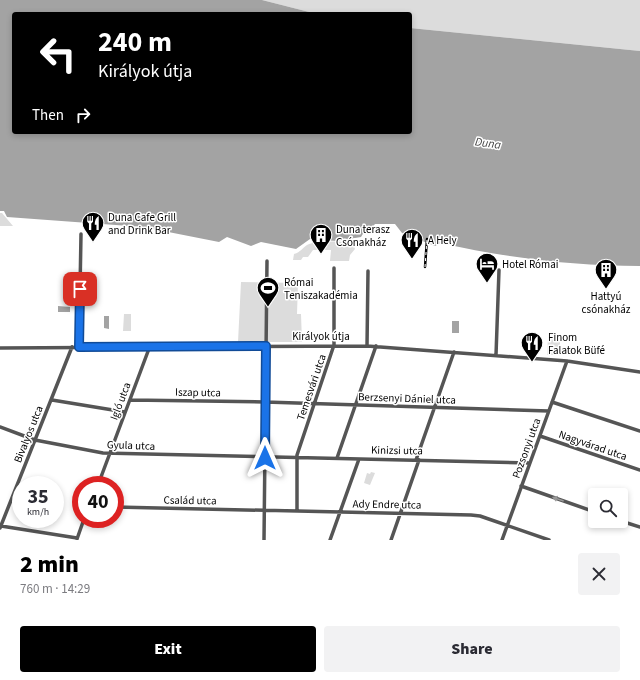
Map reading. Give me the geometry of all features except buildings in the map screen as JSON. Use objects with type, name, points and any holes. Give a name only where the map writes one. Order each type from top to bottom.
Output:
[{"type":"street","points":[[79,347],[81,234]]},
{"type":"street","points":[[264,540],[267,261]]},
{"type":"street","name":"Temesvári utca","points":[[297,510],[297,457],[334,345],[334,268]]},
{"type":"street","points":[[496,355],[499,270]]},
{"type":"street","points":[[367,346],[368,271]]},
{"type":"street","name":"Királyok útja","points":[[0,348],[334,345],[376,346],[496,355],[567,362],[640,372]]},
{"type":"street","name":"Igló utca","points":[[101,476],[150,346]]},
{"type":"street","points":[[337,458],[376,346]]},
{"type":"street","name":"Bivalyos utca","points":[[0,527],[72,347]]},
{"type":"street","points":[[391,540],[454,352]]},
{"type":"street","name":"Pozsonyi utca","points":[[502,540],[567,362]]},
{"type":"street","points":[[52,400],[125,412]]},
{"type":"street","name":"Iszap utca","points":[[130,400],[265,402]]},
{"type":"street","name":"Berzsenyi Dániel utca","points":[[265,402],[549,411]]},
{"type":"street","points":[[552,402],[640,431]]},
{"type":"street","name":"Gyula utca","points":[[0,427],[35,440],[110,453],[265,458]]},
{"type":"street","name":"Nagyvárad utca","points":[[540,436],[640,470]]},
{"type":"street","name":"Kinizsi utca","points":[[265,458],[297,457],[529,463]]},
{"type":"street","points":[[330,540],[359,459]]},
{"type":"street","points":[[521,486],[588,510]]},
{"type":"street","name":"Család utca","points":[[124,507],[264,510]]},
{"type":"street","name":"Ady Endre utca","points":[[264,510],[476,515],[549,540]]},
{"type":"street","points":[[628,523],[640,527]]},
{"type":"street","points":[[0,527],[77,539],[81,528]]},
{"type":"shaded area","points":[[262,0],[640,0],[640,51],[412,28],[412,12],[309,12]]},
{"type":"shaded area","points":[[0,213],[2,213],[13,226],[0,226]]},
{"type":"shaded area","points":[[311,243],[353,243],[355,249],[350,255],[349,261],[330,261],[331,250],[313,250],[308,257],[303,257],[301,260],[293,260],[294,254]]},
{"type":"shaded area","name":"Római Teniszakadémia","points":[[241,282],[298,283],[297,314],[301,314],[302,342],[238,342]]},
{"type":"shaded area","points":[[124,314],[131,314],[131,331],[123,331]]},
{"type":"shaded area","points":[[548,339],[560,339],[560,355],[547,355]]},
{"type":"shaded area","points":[[371,472],[375,473],[370,485],[364,483],[367,473],[370,474]]},
{"type":"water","name":"Duna","points":[[0,0],[262,0],[309,12],[12,12],[12,134],[412,134],[412,28],[640,51],[640,266],[565,263],[490,253],[441,243],[435,246],[402,233],[395,224],[375,224],[369,231],[364,232],[361,237],[337,241],[310,239],[296,249],[261,242],[251,246],[227,237],[219,242],[143,227],[7,217],[4,211],[0,211]]},
{"type":"water","points":[[58,306],[70,307],[70,312],[58,312]]},
{"type":"water","points":[[104,316],[109,316],[109,329],[104,328]]},
{"type":"water","points":[[452,321],[459,321],[459,333],[452,333]]},
{"type":"railway","points":[[425,267],[427,239]]},
{"type":"place","name":"Duna Cafe Grill and Drink Bar","points":[[93,242]]},
{"type":"place","name":"Duna terasz Csónakház","points":[[321,254]]},
{"type":"place","name":"A Hely","points":[[412,260]]},
{"type":"place","name":"Hotel Római","points":[[487,284]]},
{"type":"place","name":"Hattyú csónakház","points":[[606,290]]},
{"type":"place","name":"Római Teniszakadémia","points":[[268,308]]},
{"type":"place","name":"Finom Falatok Büfé","points":[[532,362]]},
{"type":"route","points":[[80,289],[79,347],[266,346],[265,458]]}]
